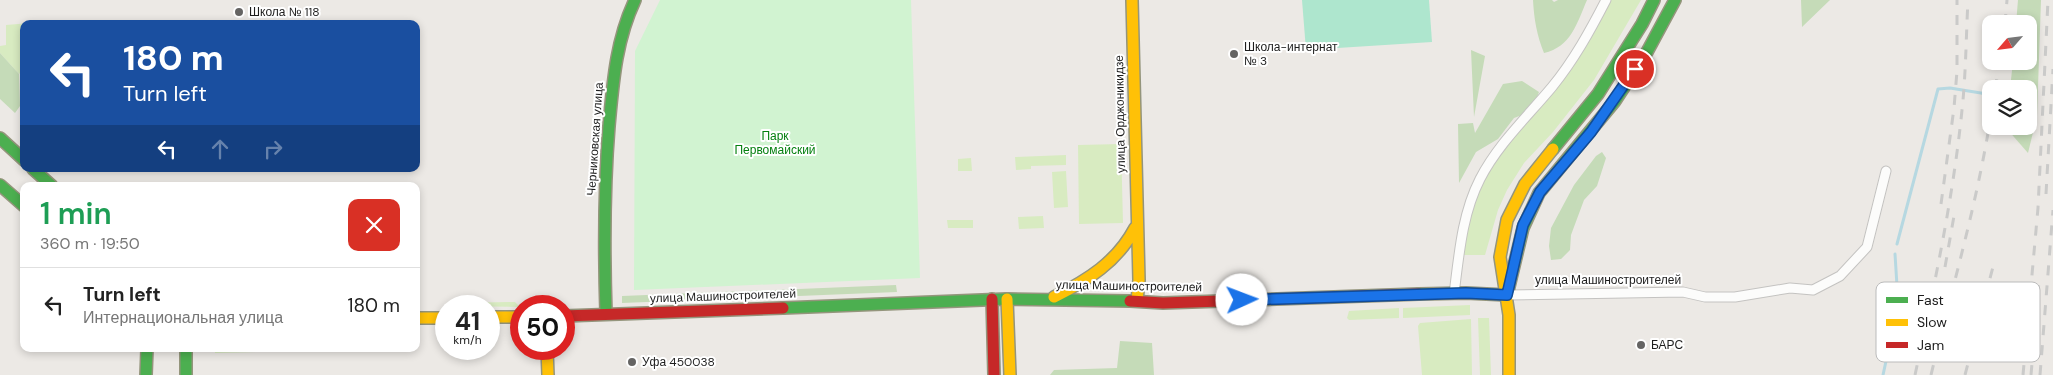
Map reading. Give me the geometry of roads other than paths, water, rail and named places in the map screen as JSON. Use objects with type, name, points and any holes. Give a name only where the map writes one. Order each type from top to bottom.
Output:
[{"type":"main road","name":"Черниковская улица","points":[[606,313],[604,170],[615,56],[626,17],[635,0]]},
{"type":"main road","name":"улица Орджоникидзе","points":[[1132,0],[1137,300]]},
{"type":"main road","points":[[1509,375],[1507,295],[1500,257],[1507,220],[1525,184],[1598,94],[1642,24],[1654,0]]},
{"type":"main road","points":[[1507,295],[1523,225],[1540,192],[1591,132],[1613,102],[1659,34],[1675,0]]},
{"type":"main road","points":[[0,138],[20,156]]},
{"type":"main road","points":[[36,172],[48,182]]},
{"type":"main road","points":[[0,185],[20,202]]},
{"type":"main road","points":[[1051,298],[1082,284],[1104,269],[1128,244],[1136,227]]},
{"type":"main road","name":"улица Машиностроителей","points":[[575,315],[992,299],[1137,300],[1159,303],[1454,294],[1507,295]]},
{"type":"main road","points":[[992,299],[994,375]]},
{"type":"main road","points":[[1007,299],[1010,375]]},
{"type":"main road","points":[[420,318],[435,318]]},
{"type":"main road","points":[[146,375],[147,352]]},
{"type":"main road","points":[[186,352],[186,375]]},
{"type":"main road","points":[[547,360],[548,375]]},
{"type":"street","points":[[1454,294],[1465,218],[1479,181],[1496,151],[1553,86],[1584,42],[1606,0]]},
{"type":"street","name":"улица Машиностроителей","points":[[1507,295],[1683,292],[1710,297],[1735,296],[1790,288],[1813,290],[1840,276],[1867,247],[1886,171]]},
{"type":"waterway","points":[[1897,244],[1938,89],[1950,88],[1982,93]]},
{"type":"waterway","points":[[1895,254],[1897,282]]},
{"type":"waterway","points":[[1883,375],[1886,362]]},
{"type":"railway","points":[[1941,204],[1957,71],[1957,0]]},
{"type":"railway","points":[[1935,282],[1954,177],[1963,96],[1968,0]]},
{"type":"railway","points":[[2006,15],[2007,0]]},
{"type":"railway","points":[[2031,282],[2038,208],[2048,0]]},
{"type":"railway","points":[[2046,194],[2053,69]]},
{"type":"railway","points":[[1997,80],[1998,70]]},
{"type":"railway","points":[[1954,282],[1987,135]]},
{"type":"railway","points":[[2040,375],[2053,210]]},
{"type":"railway","points":[[1945,267],[1954,216]]},
{"type":"railway","points":[[1989,282],[1995,259]]},
{"type":"railway","points":[[1915,375],[1918,362]]},
{"type":"railway","points":[[1931,375],[1934,362]]},
{"type":"railway","points":[[1965,375],[1968,362]]},
{"type":"railway","points":[[2023,375],[2024,362]]},
{"type":"railway","points":[[2031,375],[2032,362]]},
{"type":"place","name":"Школа № 118","points":[[239,12]]},
{"type":"place","name":"Школа-интернат № 3","points":[[1234,54]]},
{"type":"place","name":"БАРС","points":[[1641,345]]},
{"type":"place","name":"Уфа 450038","points":[[632,362]]},
{"type":"park label","name":"Парк Первомайский","points":[[775,143]]}]
